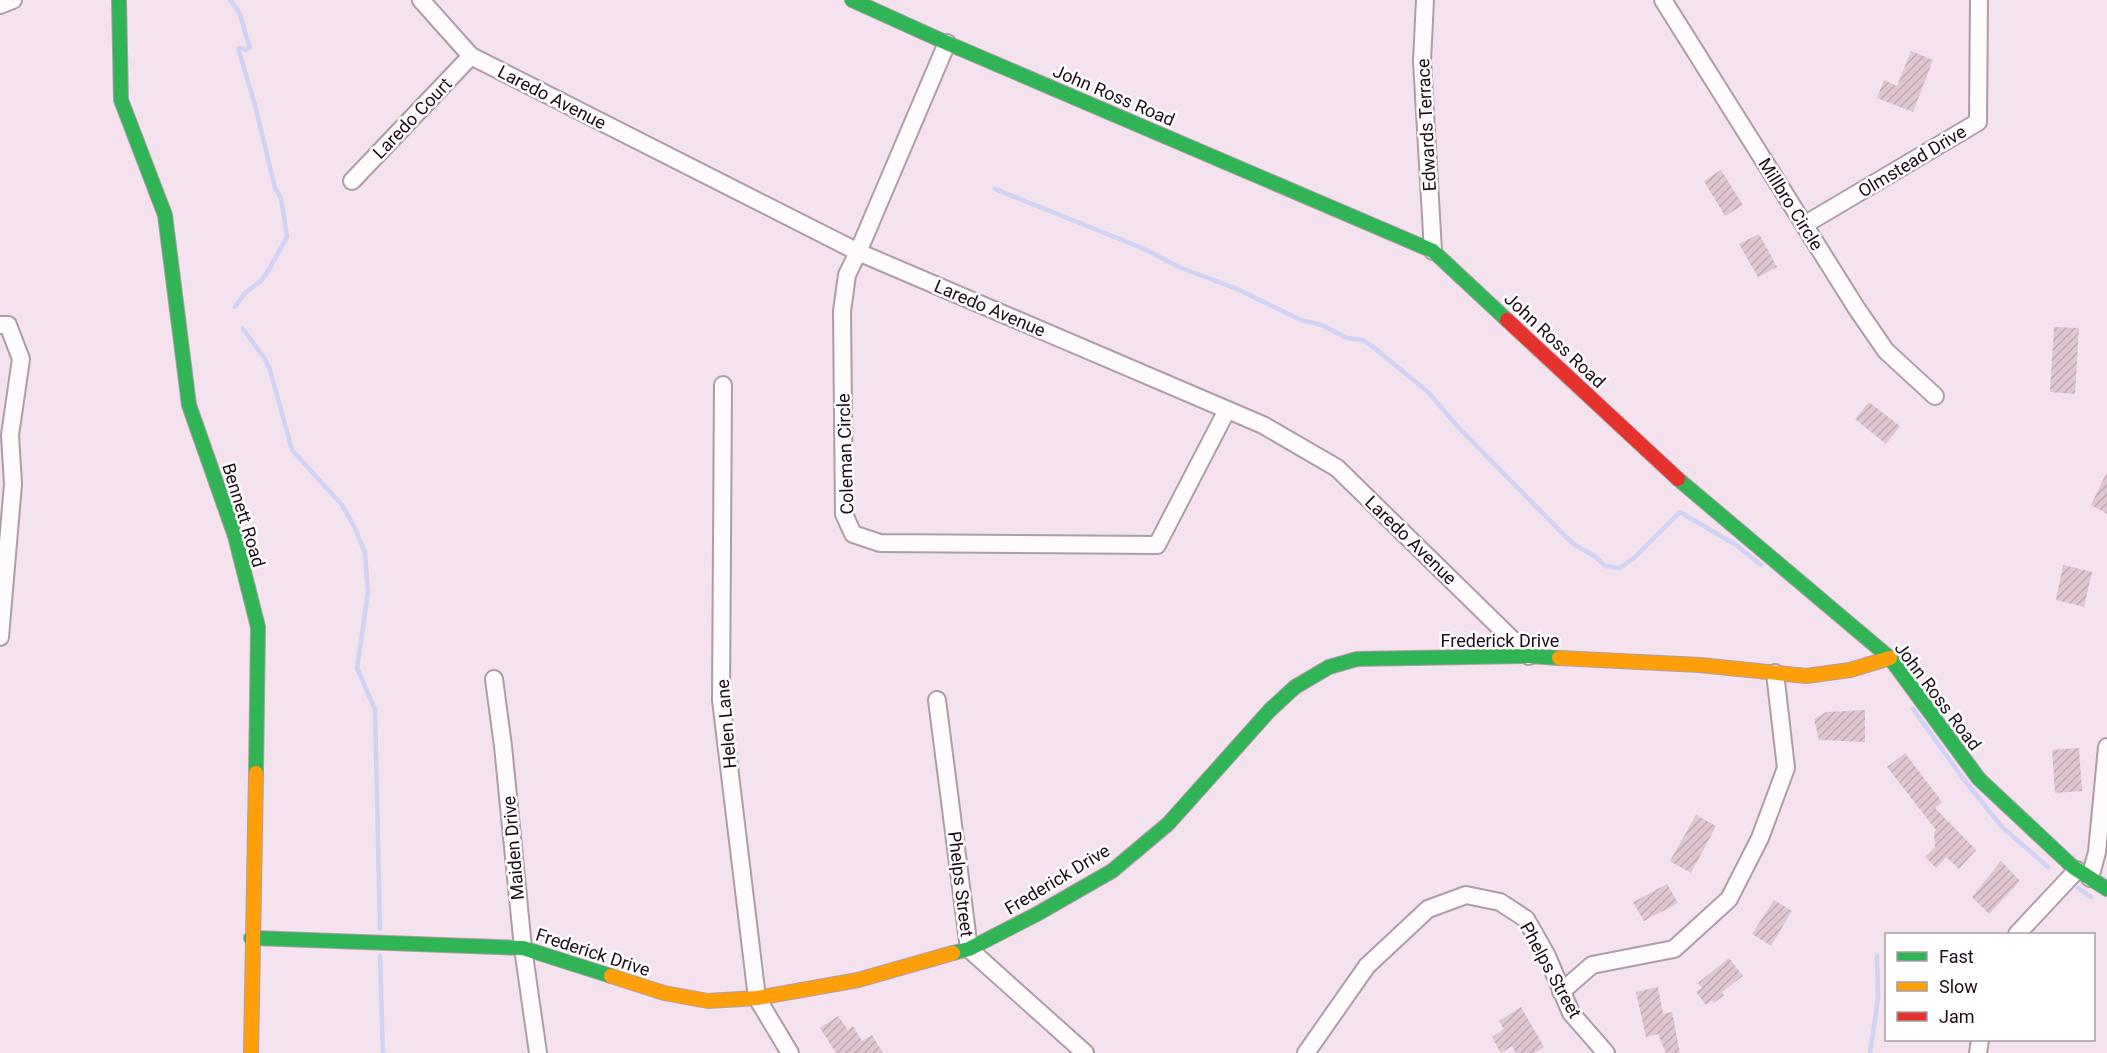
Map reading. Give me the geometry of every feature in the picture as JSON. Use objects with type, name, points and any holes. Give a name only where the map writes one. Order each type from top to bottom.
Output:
[{"type":"street","points":[[0,6],[13,0]]},
{"type":"street","name":"Bennett Road","points":[[119,0],[121,100],[165,215],[189,405],[235,536],[258,627],[251,938],[251,1053]]},
{"type":"street","name":"Laredo Avenue","points":[[421,0],[471,56],[858,252],[1263,425],[1337,468],[1529,656]]},
{"type":"street","name":"John Ross Road","points":[[852,0],[947,43],[1434,251],[1693,493],[1890,658],[1978,780],[2083,874],[2107,889]]},
{"type":"street","name":"Edwards Terrace","points":[[1425,0],[1422,61],[1434,251]]},
{"type":"street","name":"Millbro Circle","points":[[1663,0],[1886,351],[1935,396]]},
{"type":"street","name":"Olmstead Drive","points":[[1804,225],[1978,122],[1979,0]]},
{"type":"street","name":"Coleman Circle","points":[[947,43],[847,275],[842,311],[844,514],[853,534],[880,543],[1157,545],[1227,410]]},
{"type":"street","name":"Laredo Court","points":[[352,181],[471,56]]},
{"type":"street","points":[[0,325],[8,325],[21,359],[5,435],[13,484],[0,637]]},
{"type":"street","name":"Helen Lane","points":[[723,385],[721,700],[758,998],[790,1053]]},
{"type":"street","name":"Frederick Drive","points":[[251,938],[523,948],[664,993],[708,1001],[758,998],[858,980],[969,949],[1037,914],[1112,871],[1167,824],[1270,710],[1295,687],[1329,667],[1357,659],[1529,656],[1700,665],[1806,676],[1850,670],[1890,658]]},
{"type":"street","points":[[1561,992],[1592,965],[1674,949],[1729,899],[1760,838],[1786,768],[1775,672]]},
{"type":"street","name":"Maiden Drive","points":[[494,679],[523,948],[538,1053]]},
{"type":"street","name":"Phelps Street","points":[[937,700],[969,949],[1085,1053]]},
{"type":"street","points":[[2018,933],[2083,874],[2097,852],[2107,747]]},
{"type":"street","name":"Phelps Street","points":[[1306,1053],[1367,966],[1428,909],[1466,895],[1500,902],[1526,919],[1547,956],[1570,1013],[1606,1053]]},
{"type":"building","points":[[1911,51],[1933,60],[1913,112],[1877,98],[1884,80],[1897,86]]},
{"type":"building","points":[[1721,170],[1743,205],[1725,216],[1704,181]]},
{"type":"building","points":[[1759,234],[1777,267],[1758,277],[1739,244]]},
{"type":"building","points":[[2054,327],[2079,328],[2075,394],[2050,392]]},
{"type":"building","points":[[1869,402],[1900,426],[1886,444],[1855,419]]},
{"type":"building","points":[[2107,472],[2107,514],[2091,505]]},
{"type":"building","points":[[2063,565],[2092,572],[2084,607],[2056,600]]},
{"type":"building","points":[[1865,710],[1865,742],[1819,740],[1814,719],[1826,712]]},
{"type":"building","points":[[2079,748],[2082,791],[2055,793],[2052,750]]},
{"type":"building","points":[[1905,753],[1942,802],[1935,808],[1976,850],[1959,869],[1946,857],[1936,868],[1925,857],[1935,847],[1934,833],[1936,830],[1887,767]]},
{"type":"building","points":[[1696,815],[1716,826],[1691,873],[1670,861]]},
{"type":"building","points":[[2001,861],[2020,881],[1989,914],[1972,897]]},
{"type":"building","points":[[1667,884],[1678,903],[1644,921],[1633,902]]},
{"type":"building","points":[[1774,900],[1792,911],[1771,946],[1752,934]]},
{"type":"building","points":[[1729,958],[1743,976],[1722,992],[1724,995],[1714,1003],[1712,1000],[1706,1005],[1696,992],[1702,988],[1698,983]]},
{"type":"building","points":[[1658,987],[1663,1014],[1672,1012],[1680,1053],[1666,1053],[1658,1034],[1646,1037],[1636,992]]},
{"type":"building","points":[[1521,1007],[1544,1047],[1534,1053],[1516,1053],[1512,1046],[1501,1053],[1492,1037],[1504,1029],[1499,1021]]},
{"type":"building","points":[[838,1016],[848,1030],[853,1026],[862,1041],[872,1035],[883,1053],[836,1053],[820,1028]]},
{"type":"waterway","points":[[230,0],[241,17],[250,47],[246,50],[239,48],[239,51],[275,188],[281,198],[287,237],[261,281],[245,293],[235,307]]},
{"type":"waterway","points":[[995,189],[1142,248],[1179,267],[1237,289],[1301,320],[1322,325],[1347,338],[1363,340],[1428,392],[1459,428],[1566,537],[1596,557],[1605,566],[1620,568],[1635,557],[1680,512],[1736,545],[1761,565]]},
{"type":"waterway","points":[[243,329],[265,359],[270,370],[292,450],[342,505],[365,553],[368,593],[357,668],[375,709],[380,929]]},
{"type":"waterway","points":[[1913,709],[1962,777],[2002,827],[2048,867]]},
{"type":"waterway","points":[[2078,888],[2091,897]]},
{"type":"waterway","points":[[380,956],[383,1053]]},
{"type":"waterway","points":[[1870,1053],[1878,999],[1877,956]]},
{"type":"traffic: fast","points":[[119,0],[121,100],[165,215],[189,405],[235,536],[258,627],[256,773]]},
{"type":"traffic: fast","points":[[852,0],[1433,251],[1507,320]]},
{"type":"traffic: fast","points":[[1678,479],[1890,658],[1979,779],[2073,867],[2107,889]]},
{"type":"traffic: fast","points":[[953,953],[969,949],[1037,914],[1112,871],[1168,824],[1270,710],[1295,687],[1329,667],[1357,659],[1529,656],[1559,658]]},
{"type":"traffic: fast","points":[[251,938],[523,948],[611,976]]},
{"type":"traffic: slow","points":[[1559,658],[1700,665],[1806,676],[1850,670],[1890,658]]},
{"type":"traffic: slow","points":[[251,1053],[256,773]]},
{"type":"traffic: slow","points":[[611,976],[664,993],[708,1001],[757,998],[858,980],[953,953]]},
{"type":"traffic: jam","points":[[1507,320],[1678,479]]}]
